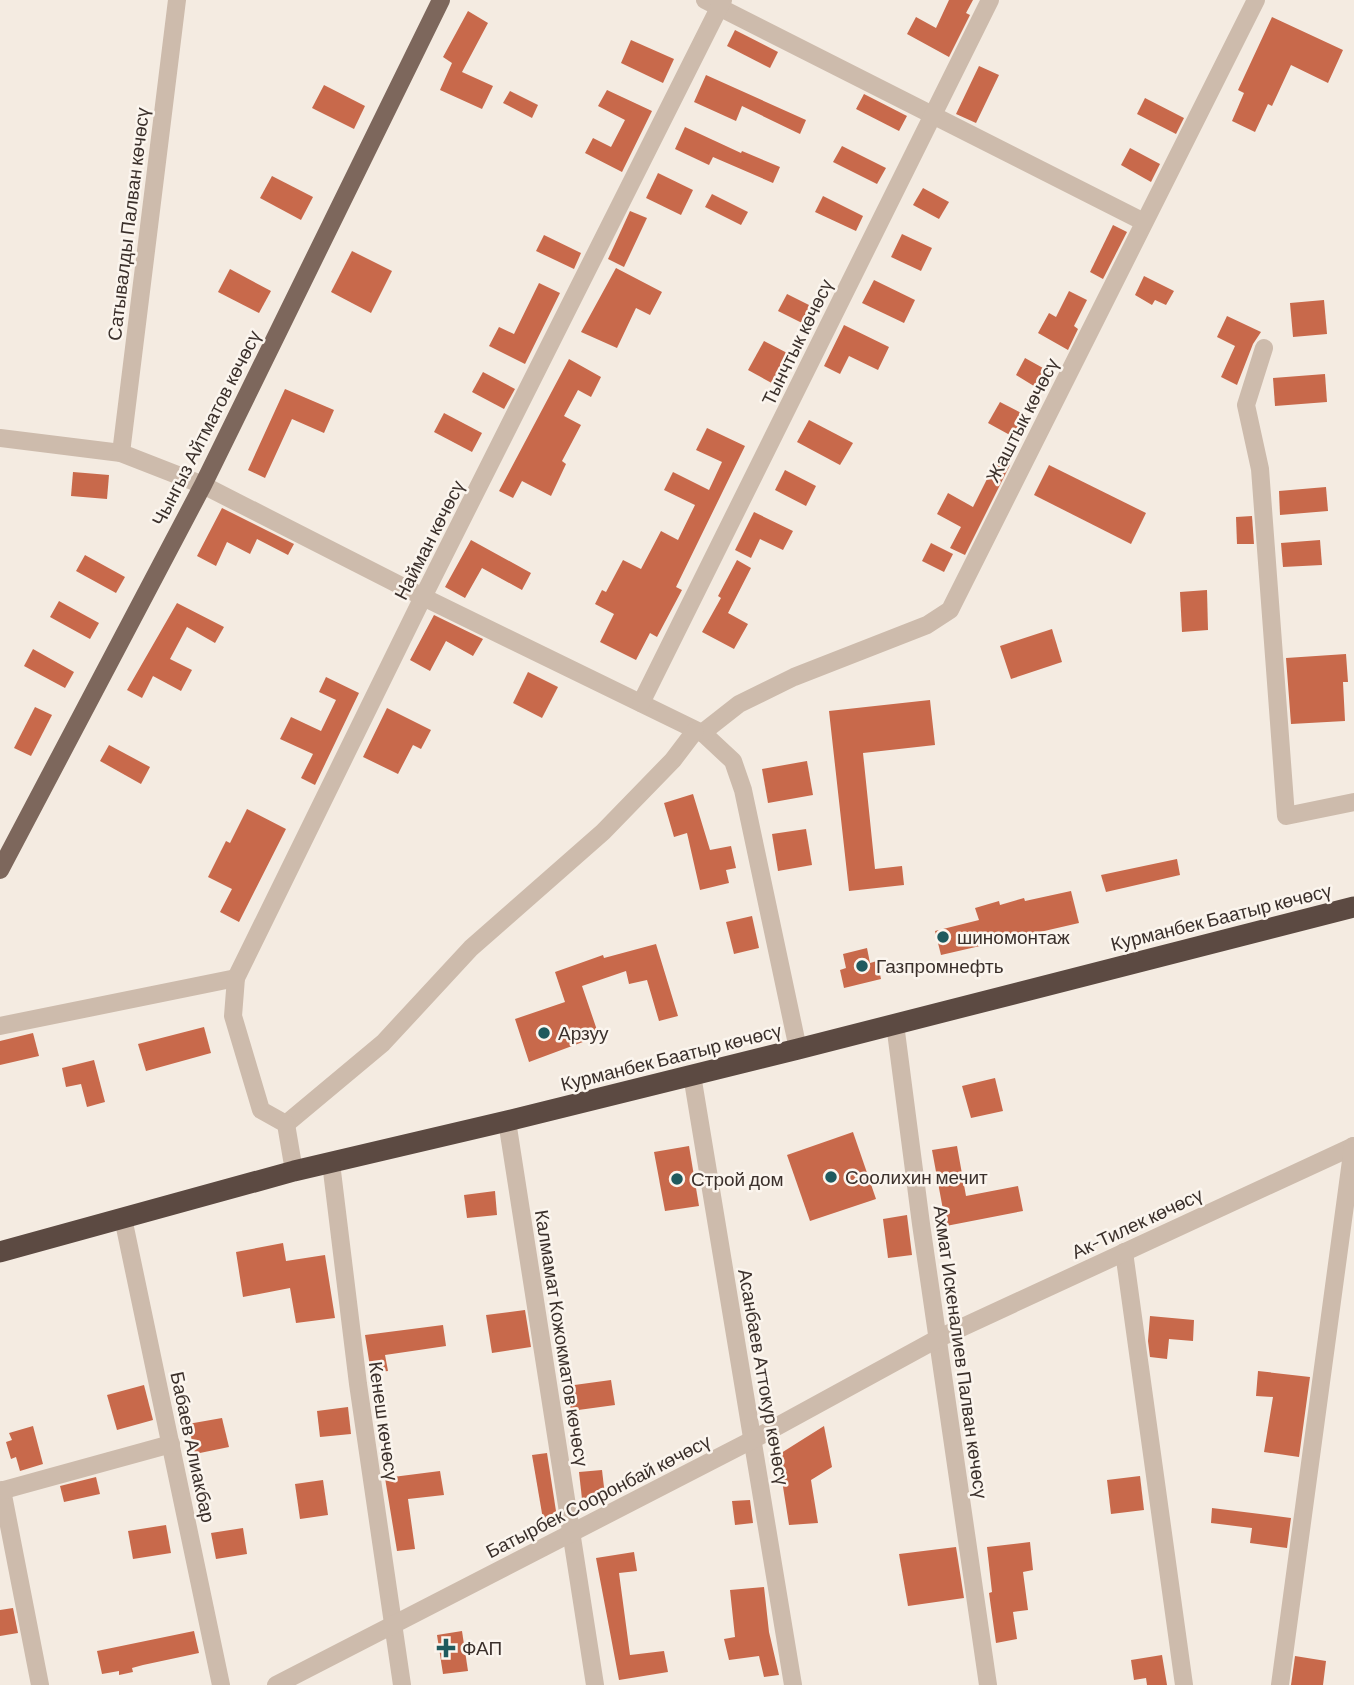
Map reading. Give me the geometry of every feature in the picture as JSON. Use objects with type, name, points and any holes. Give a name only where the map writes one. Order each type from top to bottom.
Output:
[{"type":"highway","name":"Курманбек Баатыр көчөсү","points":[[0,1252],[295,1171],[798,1049],[1354,907]]},
{"type":"main road","name":"Чынгыз Айтматов көчөсү","points":[[0,870],[202,485],[441,0]]},
{"type":"street","name":"Сатывалды Палван көчөсү","points":[[121,453],[177,0]]},
{"type":"street","name":"Тынчтык көчөсү","points":[[640,703],[990,0]]},
{"type":"street","name":"Жаштык көчөсү","points":[[286,1124],[383,1043],[471,948],[603,832],[698,732],[739,704],[772,688],[926,625],[950,610],[1256,0]]},
{"type":"street","points":[[716,2],[933,116],[1144,222]]},
{"type":"street","name":"Найман көчөсү","points":[[286,1124],[261,1110],[233,1016],[236,978],[716,2]]},
{"type":"street","points":[[1264,348],[1246,405],[1260,469],[1286,816],[1354,802]]},
{"type":"street","points":[[0,438],[121,453],[202,485],[698,732],[733,761],[743,790],[798,1049]]},
{"type":"street","points":[[0,1026],[236,978]]},
{"type":"street","name":"Ахмат Искеналиев Палван көчөсү","points":[[895,1024],[937,1339],[988,1685]]},
{"type":"street","name":"Асанбаев Аттокур көчөсү","points":[[692,1075],[793,1685]]},
{"type":"street","name":"Калмамат Кожокматов көчөсү","points":[[508,1121],[595,1685]]},
{"type":"street","points":[[286,1124],[295,1171]]},
{"type":"street","points":[[1280,1685],[1353,1146]]},
{"type":"street","name":"Ак-Тилек көчөсү","points":[[937,1339],[1353,1146]]},
{"type":"street","name":"Кенеш көчөсү","points":[[331,1163],[358,1384],[402,1685]]},
{"type":"street","name":"Бабаев Алиакбар","points":[[123,1218],[221,1685]]},
{"type":"street","points":[[1124,1252],[1184,1685]]},
{"type":"street","name":"Батырбек Сооронбай көчөсү","points":[[276,1685],[754,1439],[937,1339]]},
{"type":"street","points":[[40,1685],[1,1491],[171,1444]]},
{"type":"building","points":[[949,0],[973,0],[966,13],[970,15],[949,57],[907,34],[916,17],[936,28]]},
{"type":"building","points":[[468,11],[488,23],[462,72],[493,86],[482,109],[440,90],[452,63],[443,57]]},
{"type":"building","points":[[1272,17],[1343,50],[1328,83],[1291,65],[1272,106],[1268,104],[1255,132],[1232,121],[1244,93],[1238,90]]},
{"type":"building","points":[[735,30],[778,52],[770,68],[727,46]]},
{"type":"building","points":[[631,40],[674,59],[663,83],[621,63]]},
{"type":"building","points":[[979,66],[999,75],[976,123],[956,114]]},
{"type":"building","points":[[706,75],[806,120],[800,134],[742,106],[736,121],[694,102]]},
{"type":"building","points":[[324,85],[365,106],[354,129],[312,108]]},
{"type":"building","points":[[607,90],[652,111],[622,172],[585,153],[593,138],[611,147],[625,120],[598,106]]},
{"type":"building","points":[[510,91],[538,105],[532,118],[503,103]]},
{"type":"building","points":[[864,94],[907,116],[899,131],[856,109]]},
{"type":"building","points":[[1145,98],[1184,118],[1176,134],[1137,114]]},
{"type":"building","points":[[685,127],[741,153],[742,151],[780,167],[773,183],[713,157],[709,165],[675,149]]},
{"type":"building","points":[[842,146],[886,168],[877,184],[833,162]]},
{"type":"building","points":[[1130,148],[1160,164],[1151,182],[1121,165]]},
{"type":"building","points":[[658,173],[693,190],[681,215],[646,198]]},
{"type":"building","points":[[272,176],[313,197],[301,220],[260,198]]},
{"type":"building","points":[[923,188],[949,202],[939,219],[913,205]]},
{"type":"building","points":[[712,194],[748,212],[741,225],[705,207]]},
{"type":"building","points":[[823,196],[863,216],[856,231],[815,212]]},
{"type":"building","points":[[630,211],[647,218],[624,267],[608,259]]},
{"type":"building","points":[[1113,225],[1127,232],[1103,279],[1090,272]]},
{"type":"building","points":[[902,234],[932,248],[921,271],[891,257]]},
{"type":"building","points":[[544,235],[581,253],[574,269],[536,251]]},
{"type":"building","points":[[352,251],[392,271],[371,313],[331,292]]},
{"type":"building","points":[[616,268],[662,292],[650,315],[636,308],[617,348],[581,332]]},
{"type":"building","points":[[230,269],[271,291],[259,313],[218,292]]},
{"type":"building","points":[[1144,276],[1174,291],[1166,305],[1155,300],[1152,305],[1135,295]]},
{"type":"building","points":[[874,280],[915,300],[904,323],[862,303]]},
{"type":"building","points":[[539,283],[560,293],[525,364],[489,346],[499,327],[514,334]]},
{"type":"building","points":[[1069,291],[1087,300],[1074,326],[1078,329],[1068,350],[1038,333],[1049,313],[1056,317]]},
{"type":"building","points":[[787,294],[815,308],[806,325],[778,311]]},
{"type":"building","points":[[1324,300],[1327,334],[1293,337],[1290,303]]},
{"type":"building","points":[[1227,316],[1261,332],[1253,344],[1237,385],[1221,377],[1235,346],[1217,337]]},
{"type":"building","points":[[844,325],[889,347],[878,370],[849,356],[840,374],[824,366]]},
{"type":"building","points":[[764,341],[793,356],[777,386],[748,370]]},
{"type":"building","points":[[1025,358],[1052,373],[1042,391],[1016,375]]},
{"type":"building","points":[[569,359],[601,377],[591,397],[578,390],[564,416],[581,425],[562,461],[566,464],[551,496],[522,481],[513,498],[499,491]]},
{"type":"building","points":[[483,372],[515,389],[504,409],[472,392]]},
{"type":"building","points":[[1325,374],[1327,402],[1275,406],[1273,378]]},
{"type":"building","points":[[285,389],[334,410],[324,433],[292,419],[265,478],[248,470]]},
{"type":"building","points":[[1000,402],[1031,418],[1019,440],[988,423]]},
{"type":"building","points":[[444,413],[482,433],[472,452],[434,432]]},
{"type":"building","points":[[809,420],[853,443],[840,465],[797,442]]},
{"type":"building","points":[[707,428],[745,446],[676,587],[682,590],[657,637],[650,633],[636,660],[600,642],[614,614],[595,604],[602,590],[606,592],[623,560],[641,569],[661,531],[678,540],[695,505],[664,490],[673,472],[709,490],[722,462],[696,450]]},
{"type":"building","points":[[997,459],[1010,465],[965,555],[950,548],[961,527],[937,514],[948,493],[973,507]]},
{"type":"building","points":[[1049,465],[1146,513],[1131,544],[1034,495]]},
{"type":"building","points":[[785,470],[816,486],[806,506],[775,490]]},
{"type":"building","points":[[73,472],[109,475],[107,499],[71,496]]},
{"type":"building","points":[[1326,487],[1328,511],[1280,515],[1279,491]]},
{"type":"building","points":[[222,508],[294,544],[288,555],[257,539],[250,554],[227,542],[216,566],[197,556]]},
{"type":"building","points":[[754,512],[793,531],[783,550],[760,539],[751,558],[735,550]]},
{"type":"building","points":[[1252,516],[1254,544],[1237,544],[1236,517]]},
{"type":"building","points":[[471,540],[531,573],[522,590],[482,568],[465,598],[445,587]]},
{"type":"building","points":[[1320,540],[1322,565],[1283,567],[1281,543]]},
{"type":"building","points":[[931,543],[953,554],[944,572],[922,561]]},
{"type":"building","points":[[85,555],[125,577],[116,593],[76,571]]},
{"type":"building","points":[[737,560],[751,568],[728,613],[748,624],[734,649],[702,632],[721,598],[718,596]]},
{"type":"building","points":[[1207,590],[1208,630],[1182,632],[1180,592]]},
{"type":"building","points":[[59,601],[99,623],[90,639],[50,617]]},
{"type":"building","points":[[177,603],[224,627],[215,643],[187,627],[170,659],[192,670],[181,691],[153,676],[142,698],[127,690]]},
{"type":"building","points":[[434,615],[483,639],[473,656],[446,641],[430,671],[410,660]]},
{"type":"building","points":[[1052,629],[1062,662],[1011,679],[1000,646]]},
{"type":"building","points":[[33,649],[74,672],[65,688],[24,666]]},
{"type":"building","points":[[1346,654],[1348,682],[1343,682],[1345,721],[1291,724],[1286,658]]},
{"type":"building","points":[[528,672],[558,687],[542,718],[513,703]]},
{"type":"building","points":[[326,677],[359,693],[315,785],[301,778],[313,754],[280,739],[291,717],[321,731],[336,700],[319,692]]},
{"type":"building","points":[[930,700],[935,745],[863,753],[875,869],[902,866],[904,885],[849,891],[829,711]]},
{"type":"building","points":[[35,707],[52,715],[31,756],[14,748]]},
{"type":"building","points":[[387,708],[431,730],[421,749],[413,745],[398,774],[363,757]]},
{"type":"building","points":[[109,745],[150,767],[141,784],[100,761]]},
{"type":"building","points":[[807,761],[813,795],[768,803],[762,769]]},
{"type":"building","points":[[693,794],[710,850],[731,846],[736,868],[726,870],[729,883],[700,890],[687,833],[674,837],[664,803]]},
{"type":"building","points":[[247,809],[286,829],[239,922],[220,912],[232,889],[208,877],[226,841],[230,843]]},
{"type":"building","points":[[806,829],[812,865],[778,871],[772,834]]},
{"type":"building","points":[[1177,859],[1180,875],[1106,892],[1101,875]]},
{"type":"building","points":[[1071,891],[1079,923],[941,955],[935,931],[979,920],[975,908],[999,901],[1000,905],[1024,898],[1025,901]]},
{"type":"building","points":[[752,916],[759,948],[734,954],[726,922]]},
{"type":"building","points":[[656,944],[678,1016],[659,1021],[647,980],[629,984],[626,971],[582,986],[599,1036],[529,1062],[515,1019],[565,1002],[555,972],[603,955],[604,958]]},
{"type":"building","name":"Газпромнефть","points":[[867,948],[870,963],[877,961],[881,979],[844,988],[840,970],[846,968],[843,954]]},
{"type":"building","points":[[204,1027],[211,1053],[146,1071],[138,1044]]},
{"type":"building","points":[[33,1033],[39,1056],[0,1065],[0,1041]]},
{"type":"building","points":[[94,1060],[105,1102],[87,1107],[81,1084],[66,1087],[62,1068]]},
{"type":"building","points":[[995,1078],[1003,1111],[971,1118],[962,1086]]},
{"type":"building","name":"Соолихин мечит","points":[[853,1132],[876,1199],[810,1221],[787,1155]]},
{"type":"building","name":"Строй дом","points":[[689,1146],[699,1206],[665,1211],[654,1152]]},
{"type":"building","points":[[957,1146],[966,1196],[1018,1186],[1023,1211],[946,1226],[932,1150]]},
{"type":"building","points":[[495,1191],[497,1215],[467,1218],[464,1195]]},
{"type":"building","points":[[907,1215],[912,1255],[888,1258],[883,1219]]},
{"type":"building","points":[[283,1243],[286,1261],[325,1255],[335,1318],[296,1323],[290,1288],[243,1297],[236,1252]]},
{"type":"building","points":[[525,1310],[531,1347],[492,1353],[486,1315]]},
{"type":"building","points":[[1150,1316],[1194,1320],[1193,1341],[1169,1339],[1167,1359],[1150,1357]]},
{"type":"building","points":[[443,1325],[446,1346],[385,1355],[388,1371],[371,1373],[365,1335]]},
{"type":"building","points":[[1258,1371],[1310,1377],[1299,1457],[1264,1452],[1273,1397],[1256,1396]]},
{"type":"building","points":[[611,1380],[615,1405],[571,1411],[567,1386]]},
{"type":"building","points":[[144,1385],[153,1420],[117,1430],[107,1395]]},
{"type":"building","points":[[348,1407],[351,1434],[320,1437],[317,1411]]},
{"type":"building","points":[[222,1418],[229,1447],[195,1454],[188,1424]]},
{"type":"building","points":[[33,1426],[43,1464],[20,1471],[16,1457],[11,1459],[6,1442],[12,1440],[9,1433]]},
{"type":"building","points":[[824,1426],[832,1467],[811,1480],[818,1523],[789,1525],[778,1455]]},
{"type":"building","points":[[547,1453],[558,1524],[544,1525],[532,1455]]},
{"type":"building","points":[[602,1470],[605,1496],[582,1499],[579,1472]]},
{"type":"building","points":[[440,1471],[444,1495],[408,1499],[415,1549],[397,1551],[385,1478]]},
{"type":"building","points":[[1140,1476],[1144,1510],[1111,1514],[1107,1480]]},
{"type":"building","points":[[96,1477],[100,1494],[64,1502],[60,1486]]},
{"type":"building","points":[[323,1480],[328,1515],[300,1519],[295,1484]]},
{"type":"building","points":[[750,1500],[753,1523],[735,1525],[732,1501]]},
{"type":"building","points":[[1212,1508],[1291,1518],[1287,1548],[1250,1543],[1252,1528],[1211,1523]]},
{"type":"building","points":[[166,1525],[171,1553],[133,1559],[128,1531]]},
{"type":"building","points":[[243,1528],[247,1554],[216,1559],[211,1533]]},
{"type":"building","points":[[1030,1542],[1033,1570],[1023,1572],[1028,1610],[1013,1612],[1017,1639],[996,1643],[989,1593],[992,1592],[987,1547]]},
{"type":"building","points":[[956,1547],[964,1598],[908,1606],[899,1554]]},
{"type":"building","points":[[634,1552],[637,1571],[619,1573],[630,1655],[664,1651],[668,1672],[619,1680],[596,1558]]},
{"type":"building","points":[[764,1587],[769,1632],[779,1675],[764,1677],[759,1656],[729,1660],[724,1639],[735,1637],[730,1590]]},
{"type":"building","points":[[13,1608],[18,1633],[0,1636],[0,1610]]},
{"type":"building","points":[[194,1631],[199,1653],[132,1668],[133,1672],[102,1674],[97,1651]]},
{"type":"building","name":"ФАП","points":[[462,1631],[468,1671],[443,1674],[437,1635]]},
{"type":"building","points":[[1162,1655],[1167,1685],[1147,1685],[1146,1678],[1134,1680],[1131,1660]]},
{"type":"building","points":[[1295,1656],[1326,1661],[1323,1685],[1291,1685]]},
{"type":"place","name":"шиномонтаж","points":[[943,937]]},
{"type":"place","name":"Газпромнефть","points":[[862,966]]},
{"type":"place","name":"Арзуу","points":[[544,1033]]},
{"type":"place","name":"Соолихин мечит","points":[[831,1177]]},
{"type":"place","name":"Строй дом","points":[[677,1179]]},
{"type":"place","name":"ФАП","points":[[446,1648]]}]
